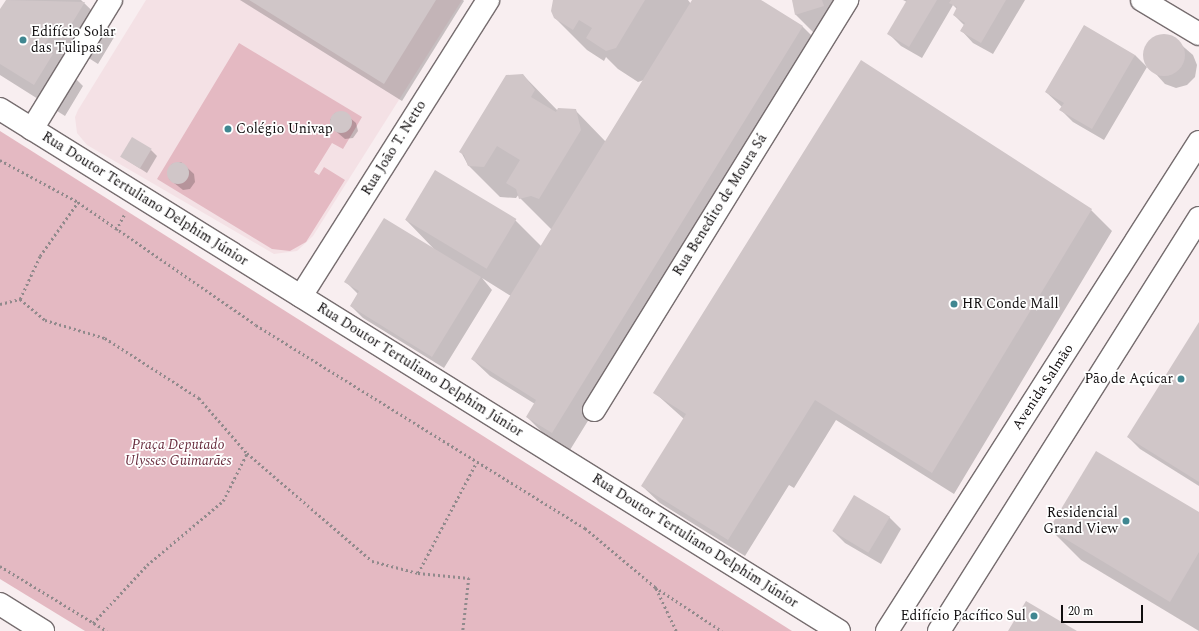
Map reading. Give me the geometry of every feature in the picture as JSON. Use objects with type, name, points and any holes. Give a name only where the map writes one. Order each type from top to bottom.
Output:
[{"type":"street","points":[[32,129],[111,0]]},
{"type":"street","name":"Rua João T. Netto","points":[[301,296],[488,0]]},
{"type":"street","name":"Rua Benedito de Moura Sá","points":[[594,410],[847,0]]},
{"type":"street","points":[[1142,0],[1199,34]]},
{"type":"street","name":"Rua Doutor Tertuliano Delphim Júnior","points":[[0,109],[839,631]]},
{"type":"street","name":"Avenida Salmão","points":[[887,631],[1199,142]]},
{"type":"street","points":[[939,631],[1199,218]]},
{"type":"street","points":[[0,604],[43,631]]},
{"type":"path","points":[[0,160],[78,202],[256,325],[585,528],[655,587],[722,631]]},
{"type":"path","points":[[20,299],[40,256],[78,202]]},
{"type":"path","points":[[0,304],[20,299]]},
{"type":"path","points":[[20,299],[45,320],[105,338],[200,398],[247,453],[372,561],[418,573],[469,578],[463,631]]},
{"type":"path","points":[[93,622],[147,565],[223,501],[247,453]]},
{"type":"path","points":[[418,573],[476,462]]},
{"type":"path","points":[[0,566],[107,631]]},
{"type":"path","points":[[655,587],[676,631]]},
{"type":"shaded area","name":"Colégio Univap","points":[[146,0],[462,0],[313,236],[297,251],[274,254],[87,145],[77,133],[75,117],[78,110]]},
{"type":"green space","points":[[239,43],[362,117],[343,149],[332,143],[314,172],[319,175],[324,167],[345,180],[306,242],[290,251],[272,249],[157,179]]},
{"type":"green space","name":"Praça Deputado Ulysses Guimarães","points":[[0,131],[792,631],[85,631],[0,579]]},
{"type":"building","name":"Edifício Solar das Tulipas","points":[[6,0],[85,2],[66,33],[56,27],[42,48],[53,54],[34,85],[0,64],[0,9]]},
{"type":"building","points":[[249,0],[436,0],[384,84]]},
{"type":"building","points":[[553,0],[645,0],[616,48],[606,51],[586,38],[592,28],[579,20],[573,30],[554,18],[551,11]]},
{"type":"building","points":[[692,0],[761,0],[803,26],[552,433],[526,417],[536,400],[471,359]]},
{"type":"building","points":[[792,0],[822,0],[824,6],[795,15]]},
{"type":"building","points":[[907,0],[937,0],[909,47],[887,34]]},
{"type":"building","points":[[951,0],[1006,0],[981,43],[960,31],[965,23],[953,15],[957,7],[949,3]]},
{"type":"building","points":[[1084,25],[1135,55],[1092,129],[1059,110],[1064,103],[1045,92]]},
{"type":"building","points":[[1164,34],[1179,40],[1185,55],[1179,70],[1164,76],[1149,70],[1143,55],[1149,40]]},
{"type":"building","points":[[861,60],[1092,209],[932,473],[815,400],[728,540],[641,486],[686,414],[653,393]]},
{"type":"building","points":[[523,74],[535,90],[531,97],[556,112],[558,108],[576,109],[581,130],[539,199],[531,196],[519,199],[516,189],[506,183],[520,160],[497,146],[484,167],[468,166],[464,155],[459,152],[506,75]]},
{"type":"building","points":[[341,111],[349,114],[352,122],[349,130],[341,133],[333,130],[330,122],[333,114]]},
{"type":"building","points":[[132,137],[152,149],[140,169],[120,157]]},
{"type":"building","points":[[178,162],[186,165],[189,173],[186,181],[178,184],[170,181],[167,173],[170,165]]},
{"type":"building","points":[[435,170],[516,219],[487,269],[405,220]]},
{"type":"building","points":[[384,218],[481,277],[432,357],[350,306],[359,291],[344,282]]},
{"type":"building","name":"Pão de Açúcar","points":[[1199,322],[1199,482],[1127,437]]},
{"type":"building","name":"Residencial Grand View","points":[[1096,451],[1199,512],[1199,552],[1170,602],[1049,529]]},
{"type":"building","points":[[854,495],[890,517],[868,553],[832,531]]},
{"type":"building","name":"Edifício Pacífico Sul","points":[[1026,601],[1077,631],[1008,631]]},
{"type":"place","name":"Edifício Solar das Tulipas","points":[[23,40]]},
{"type":"place","name":"Colégio Univap","points":[[228,129]]},
{"type":"place","name":"HR Conde Mall","points":[[954,304]]},
{"type":"place","name":"Pão de Açúcar","points":[[1181,379]]},
{"type":"place","name":"Residencial Grand View","points":[[1126,521]]},
{"type":"place","name":"Edifício Pacífico Sul","points":[[1034,616]]}]
